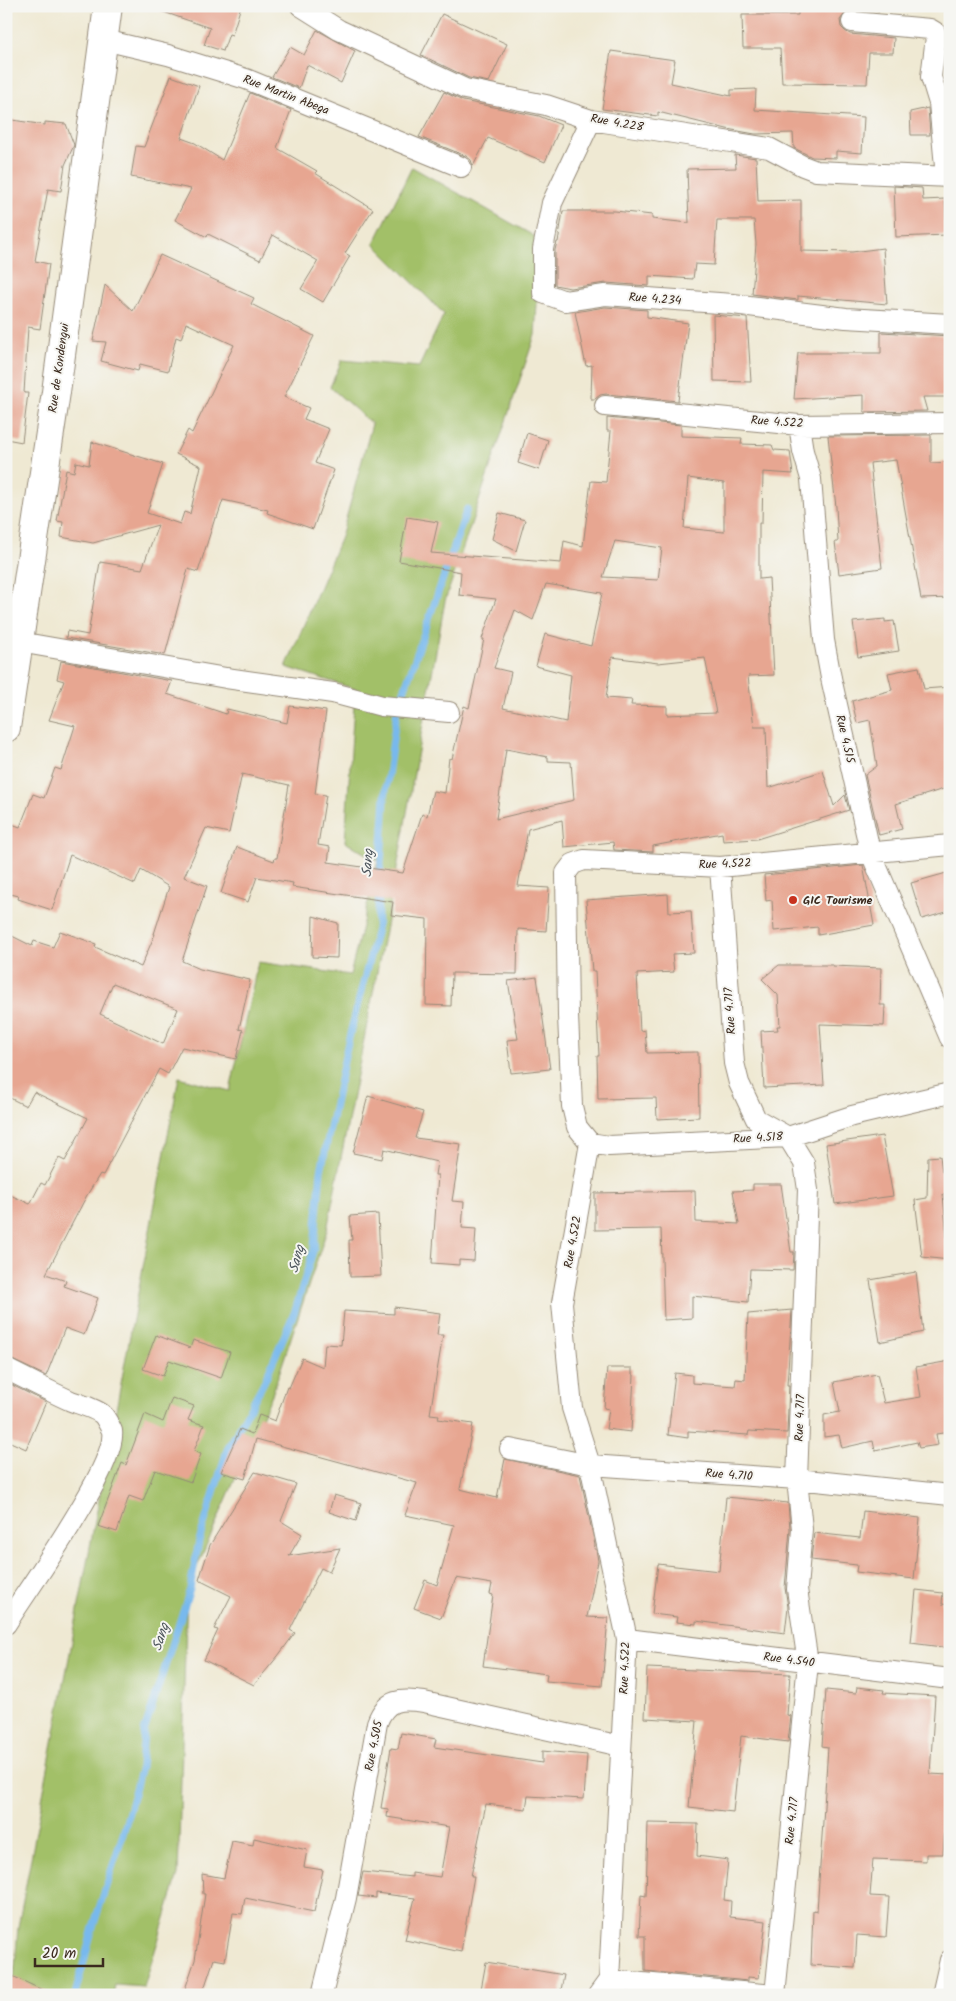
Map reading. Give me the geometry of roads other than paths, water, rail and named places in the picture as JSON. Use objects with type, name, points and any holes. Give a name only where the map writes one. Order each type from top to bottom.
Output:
[{"type":"main road","name":"Rue de Kondengui","points":[[6,728],[56,392],[108,6]]},
{"type":"street","name":"Rue 4.228","points":[[301,6],[339,30],[462,88],[546,105],[591,120],[770,148],[816,171],[948,177]]},
{"type":"street","points":[[852,22],[930,29],[935,32],[931,77],[943,95],[939,103],[948,177]]},
{"type":"street","name":"Rue Martin Abega","points":[[104,40],[168,55],[246,78],[461,167]]},
{"type":"street","name":"Rue 4.234","points":[[591,120],[552,203],[543,249],[543,293],[565,301],[605,295],[733,304],[846,318],[950,324]]},
{"type":"street","name":"Rue 4.522","points":[[605,406],[799,425],[950,423]]},
{"type":"street","name":"Rue 4.515","points":[[799,425],[803,451],[811,479],[824,640],[870,851],[950,1038]]},
{"type":"street","points":[[19,642],[226,678],[333,692],[382,706],[449,712]]},
{"type":"street","name":"Rue 4.522","points":[[603,1987],[622,1746],[628,1639],[590,1465],[572,1408],[562,1302],[590,1143],[576,1127],[572,1106],[568,1016],[566,873],[573,864],[584,860],[720,866],[950,845]]},
{"type":"street","name":"Rue 4.717","points":[[720,866],[734,1063],[739,1083],[756,1119],[788,1137],[804,1163],[808,1190],[797,1480],[802,1529],[797,1589],[808,1663],[775,1995]]},
{"type":"street","name":"Rue 4.518","points":[[590,1143],[609,1146],[788,1137],[852,1116],[950,1093]]},
{"type":"street","points":[[6,1369],[102,1414],[112,1431],[110,1449],[67,1533],[6,1624]]},
{"type":"street","name":"Rue 4.710","points":[[510,1449],[590,1465],[797,1480],[950,1495]]},
{"type":"street","name":"Rue 4.540","points":[[628,1639],[808,1663],[950,1679]]},
{"type":"street","name":"Rue 4.505","points":[[322,1995],[346,1898],[377,1723],[382,1710],[390,1704],[405,1700],[424,1702],[622,1746]]},
{"type":"street","points":[[942,1995],[950,1960]]},
{"type":"street","points":[[603,1987],[775,1995]]},
{"type":"waterway","name":"Sang","points":[[380,879],[385,797],[397,711],[467,509]]},
{"type":"waterway","name":"Sang","points":[[75,1995],[141,1767],[144,1732],[190,1589],[199,1541],[227,1450],[264,1382],[295,1311],[314,1248],[321,1171],[348,1042],[377,929],[379,892]]},
{"type":"place","name":"GIC Tourisme","points":[[793,900]]}]
